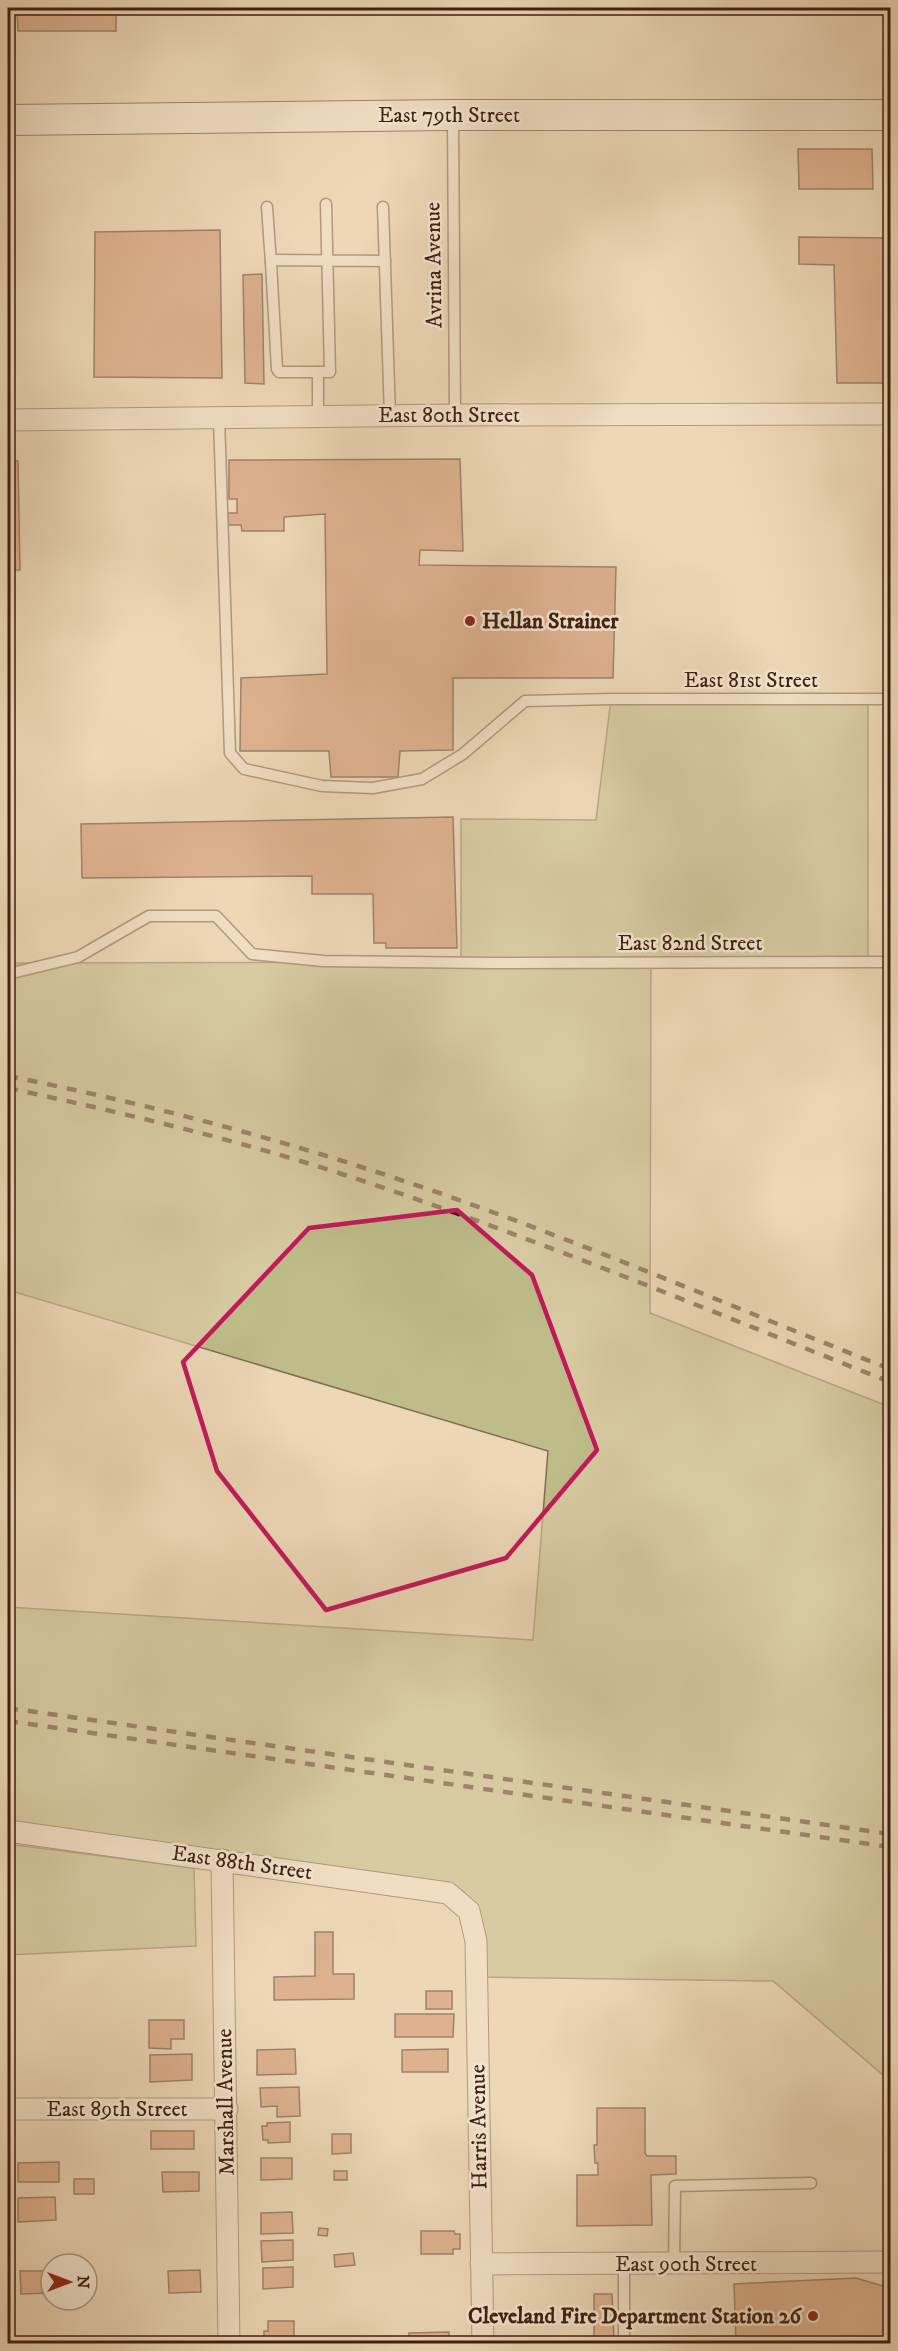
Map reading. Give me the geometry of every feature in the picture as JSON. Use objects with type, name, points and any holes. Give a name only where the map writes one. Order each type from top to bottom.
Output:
[{"type":"main road","name":"East 79th Street","points":[[8,120],[453,115],[891,115]]},
{"type":"street","name":"East 80th Street","points":[[8,420],[455,415],[891,414]]},
{"type":"street","name":"East 88th Street","points":[[8,1832],[448,1893],[469,1911]]},
{"type":"street","name":"Marshall Avenue","points":[[222,1860],[229,2343]]},
{"type":"street","name":"Harris Avenue","points":[[469,1911],[476,1941],[483,2343]]},
{"type":"street","name":"East 89th Street","points":[[8,2109],[227,2109]]},
{"type":"street","name":"East 90th Street","points":[[481,2264],[891,2262]]},
{"type":"lane","name":"Avrina Avenue","points":[[453,115],[455,415]]},
{"type":"lane","points":[[267,207],[277,369],[279,372],[330,372],[326,204]]},
{"type":"lane","points":[[383,207],[390,416]]},
{"type":"lane","points":[[271,262],[275,260],[385,261]]},
{"type":"lane","points":[[318,372],[318,417]]},
{"type":"lane","name":"East 81st Street","points":[[219,418],[230,753],[244,769],[322,786],[373,788],[423,779],[463,754],[525,701],[891,699]]},
{"type":"lane","name":"East 82nd Street","points":[[8,974],[78,957],[149,916],[216,916],[252,954],[323,961],[891,962]]},
{"type":"lane","points":[[674,2264],[675,2186],[811,2183]]},
{"type":"lane","points":[[624,2264],[624,2343]]},
{"type":"highlighted area","points":[[457,1210],[532,1275],[597,1450],[506,1558],[326,1610],[217,1471],[183,1362],[309,1228]]},
{"type":"shaded area","points":[[611,699],[868,699],[868,962],[651,963],[650,1313],[890,1407],[890,2081],[773,1981],[476,1977],[476,1941],[448,1893],[8,1831],[8,1607],[533,1640],[548,1451],[8,1290],[8,963],[461,962],[461,819],[596,820]]},
{"type":"shaded area","points":[[8,1844],[194,1868],[196,1946],[8,1955]]},
{"type":"building","points":[[17,8],[116,8],[116,31],[18,31]]},
{"type":"building","points":[[767,8],[835,8],[835,9],[767,11]]},
{"type":"building","points":[[798,149],[872,149],[873,189],[799,189]]},
{"type":"building","points":[[220,230],[222,378],[94,377],[95,232]]},
{"type":"building","points":[[799,237],[890,238],[890,383],[837,383],[834,265],[799,264]]},
{"type":"building","points":[[262,274],[264,384],[245,383],[243,275]]},
{"type":"building","name":"Hellan Strainer","points":[[460,459],[463,551],[420,550],[419,565],[616,567],[613,678],[453,678],[453,750],[400,751],[398,777],[331,777],[329,751],[240,751],[241,678],[327,674],[325,514],[284,517],[284,531],[242,531],[241,525],[228,525],[228,513],[237,513],[237,499],[229,499],[229,460]]},
{"type":"building","points":[[8,461],[18,461],[20,570],[8,570]]},
{"type":"building","points":[[453,817],[457,948],[386,948],[386,943],[374,943],[373,894],[312,894],[312,876],[82,878],[81,824]]},
{"type":"building","points":[[315,1932],[333,1932],[333,1974],[354,1974],[354,1999],[274,2000],[274,1977],[315,1976]]},
{"type":"building","points":[[426,1991],[452,1991],[452,2009],[426,2009]]},
{"type":"building","points":[[395,2014],[454,2014],[453,2037],[395,2037]]},
{"type":"building","points":[[149,2020],[184,2020],[184,2039],[171,2039],[171,2049],[149,2048]]},
{"type":"building","points":[[295,2049],[296,2074],[257,2075],[257,2050]]},
{"type":"building","points":[[448,2049],[448,2072],[402,2072],[402,2050]]},
{"type":"building","points":[[192,2054],[192,2080],[150,2082],[150,2055]]},
{"type":"building","points":[[299,2087],[300,2116],[277,2117],[277,2106],[261,2107],[260,2088]]},
{"type":"building","points":[[597,2108],[645,2108],[645,2153],[647,2156],[676,2156],[676,2174],[651,2175],[652,2225],[577,2226],[577,2175],[598,2175],[594,2145],[597,2145]]},
{"type":"building","points":[[290,2122],[290,2142],[268,2143],[268,2140],[263,2140],[262,2126],[267,2126],[267,2123]]},
{"type":"building","points":[[151,2131],[194,2131],[194,2149],[151,2149]]},
{"type":"building","points":[[332,2134],[351,2134],[351,2153],[332,2154]]},
{"type":"building","points":[[261,2158],[292,2158],[292,2179],[261,2180]]},
{"type":"building","points":[[59,2162],[59,2182],[18,2182],[18,2163]]},
{"type":"building","points":[[334,2171],[347,2171],[347,2180],[334,2180]]},
{"type":"building","points":[[162,2172],[199,2172],[199,2191],[163,2192]]},
{"type":"building","points":[[74,2179],[94,2179],[94,2194],[74,2194]]},
{"type":"building","points":[[55,2197],[56,2220],[18,2222],[18,2198]]},
{"type":"building","points":[[292,2212],[293,2233],[261,2234],[261,2213]]},
{"type":"building","points":[[319,2228],[328,2229],[327,2236],[318,2235]]},
{"type":"building","points":[[421,2231],[454,2231],[455,2234],[460,2234],[460,2249],[453,2249],[453,2254],[421,2254]]},
{"type":"building","points":[[293,2240],[293,2260],[262,2262],[261,2241]]},
{"type":"building","points":[[353,2253],[355,2265],[335,2267],[334,2255]]},
{"type":"building","points":[[293,2267],[293,2287],[263,2289],[263,2268]]},
{"type":"building","points":[[200,2270],[201,2292],[169,2293],[168,2271]]},
{"type":"building","points":[[20,2271],[39,2271],[39,2293],[21,2294]]},
{"type":"building","name":"Cleveland Fire Department Station 26","points":[[856,2278],[890,2288],[890,2344],[736,2344],[734,2284]]},
{"type":"building","points":[[594,2294],[612,2294],[614,2338],[594,2338]]},
{"type":"building","points":[[268,2321],[294,2321],[294,2343],[264,2343],[264,2331],[268,2331]]},
{"type":"building","points":[[449,2332],[449,2344],[409,2344],[409,2333]]},
{"type":"railway","points":[[8,1076],[201,1121],[297,1147],[392,1177],[518,1221],[890,1369]]},
{"type":"railway","points":[[8,1088],[174,1126],[339,1173],[548,1247],[890,1382]]},
{"type":"railway","points":[[8,1708],[890,1834]]},
{"type":"railway","points":[[8,1721],[890,1847]]},
{"type":"place","name":"Hellan Strainer","points":[[470,621]]},
{"type":"place","name":"Cleveland Fire Department Station 26","points":[[813,2316]]}]
